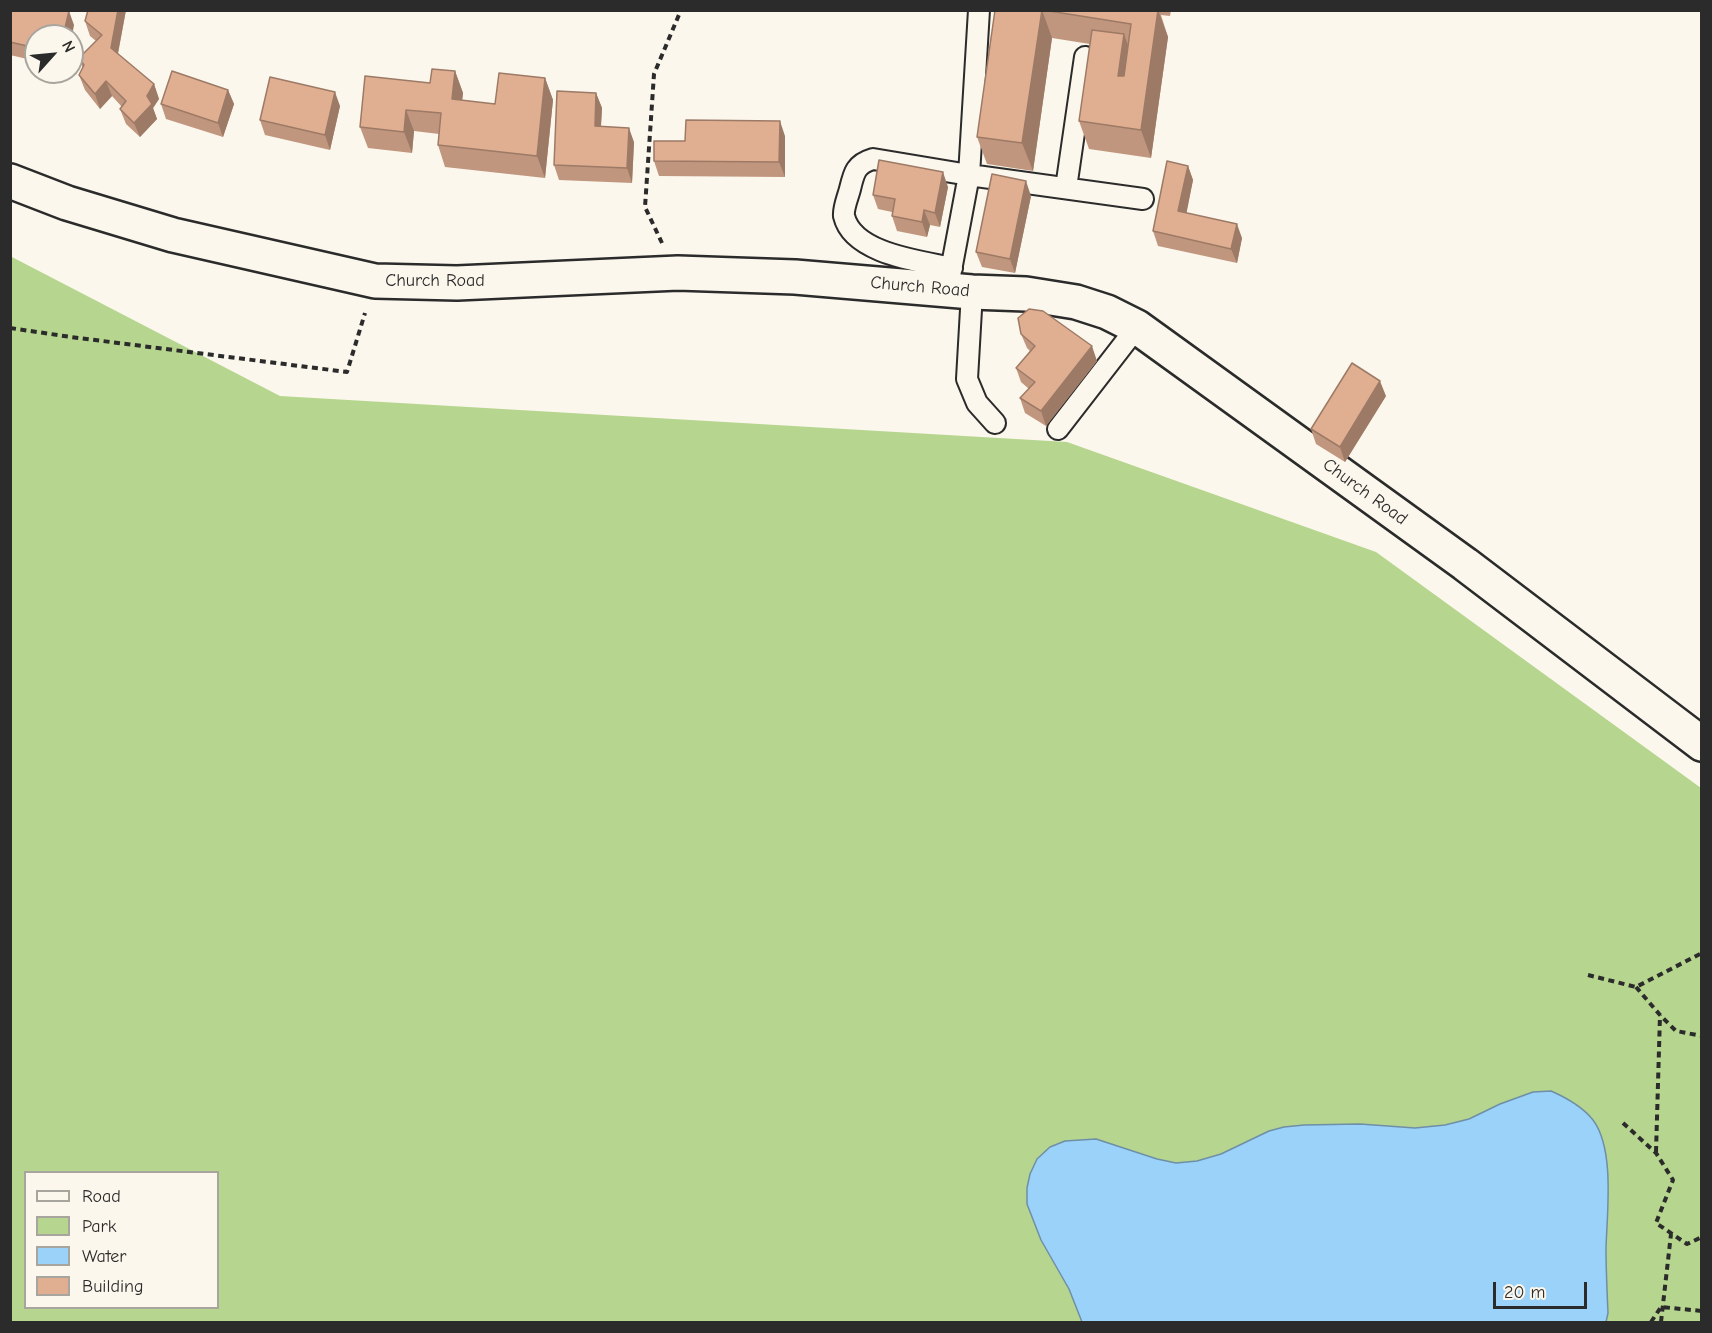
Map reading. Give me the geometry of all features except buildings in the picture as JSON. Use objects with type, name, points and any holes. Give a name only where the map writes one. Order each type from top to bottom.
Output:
[{"type":"street","name":"Church Road","points":[[10,182],[68,203],[173,235],[375,281],[456,283],[678,273],[957,283],[1076,302],[1107,312],[1137,327],[1465,564],[1701,744]]},
{"type":"lane","points":[[979,10],[969,175],[957,283],[968,378],[977,403],[995,423]]},
{"type":"lane","points":[[1066,188],[1085,57]]},
{"type":"lane","points":[[957,283],[883,252],[860,239],[848,227],[844,213],[854,173],[862,162],[873,159],[1143,199]]},
{"type":"lane","points":[[1058,429],[1137,327]]},
{"type":"path","points":[[678,273],[645,207],[654,74],[681,10]]},
{"type":"path","points":[[10,328],[347,372],[375,281]]},
{"type":"path","points":[[1636,987],[1701,953]]},
{"type":"path","points":[[1588,975],[1636,987],[1676,1031],[1701,1036]]},
{"type":"path","points":[[1656,1153],[1660,1015]]},
{"type":"path","points":[[1623,1124],[1656,1153],[1673,1179],[1656,1223],[1687,1244],[1701,1237]]},
{"type":"path","points":[[1661,1323],[1671,1234]]},
{"type":"path","points":[[1661,1307],[1701,1311]]},
{"type":"path","points":[[1651,1323],[1661,1307]]},
{"type":"green space","points":[[10,256],[280,396],[1067,442],[1376,552],[1701,788],[1701,1322],[11,1322]]},
{"type":"water","points":[[1551,1091],[1574,1103],[1589,1115],[1600,1132],[1604,1147],[1608,1182],[1606,1248],[1608,1313],[1606,1322],[1082,1322],[1069,1289],[1041,1240],[1027,1204],[1030,1174],[1037,1159],[1050,1147],[1065,1141],[1096,1139],[1157,1159],[1176,1163],[1197,1161],[1221,1154],[1269,1131],[1284,1127],[1360,1124],[1415,1128],[1445,1125],[1469,1119],[1533,1092]]}]
